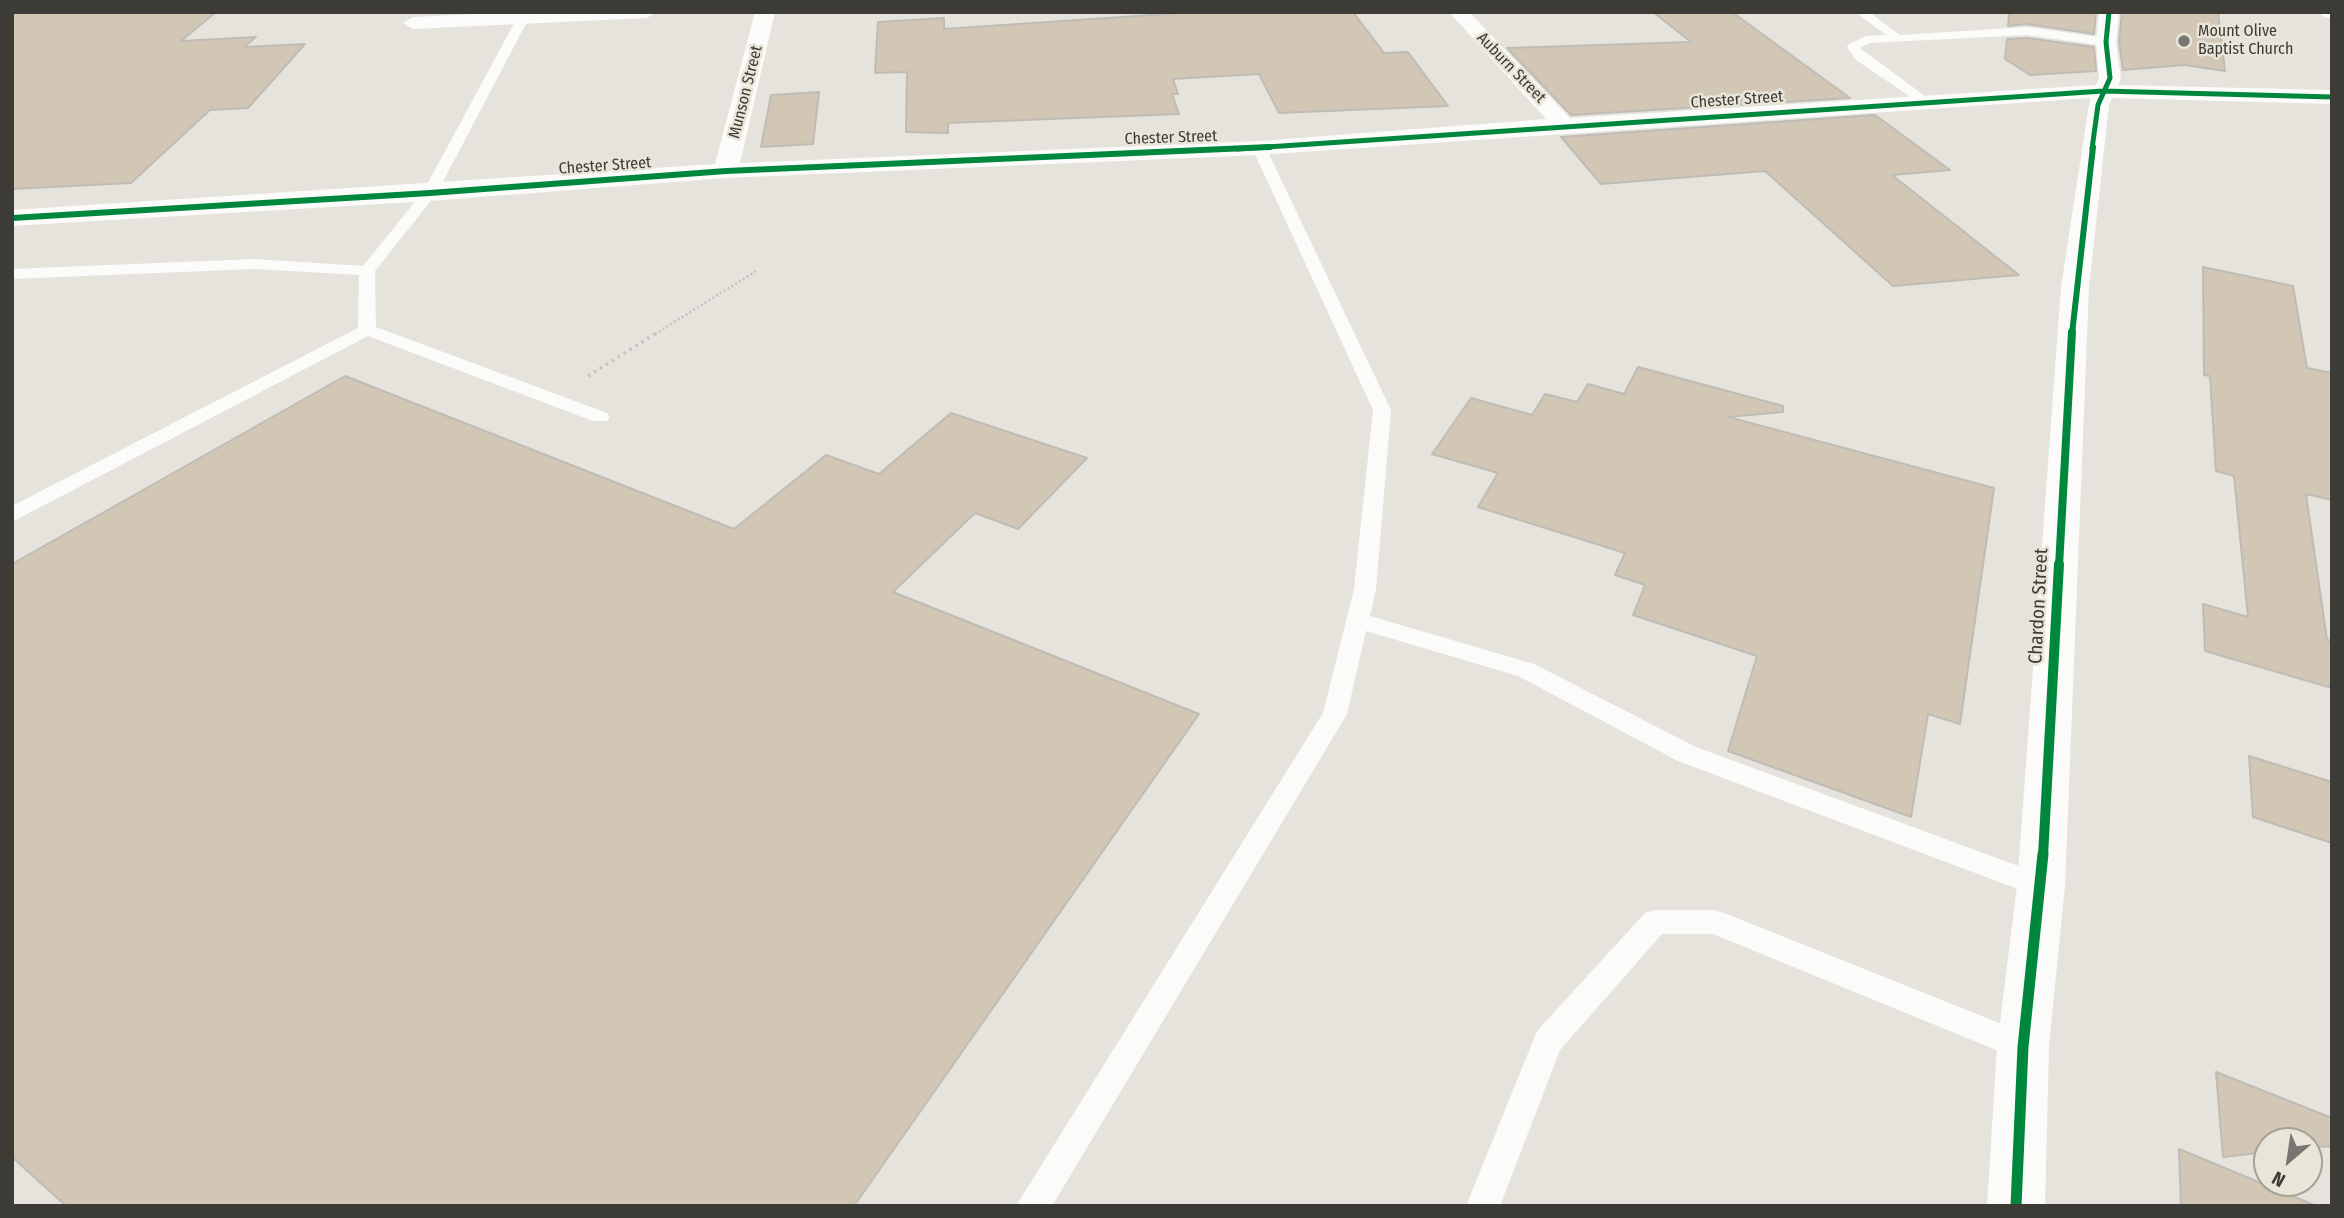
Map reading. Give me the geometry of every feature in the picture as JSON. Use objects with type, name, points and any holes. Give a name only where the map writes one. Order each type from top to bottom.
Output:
[{"type":"street","points":[[413,23],[647,12]]},
{"type":"street","name":"Munson Street","points":[[726,171],[765,12]]},
{"type":"street","name":"Auburn Street","points":[[1458,12],[1564,125]]},
{"type":"street","name":"Chardon Street","points":[[2016,1206],[2023,1047],[2041,887],[2075,288],[2103,91],[2110,78],[2108,27]]},
{"type":"street","name":"Chester Street","points":[[12,218],[430,193],[726,171],[1259,148],[1564,125],[2103,91],[2332,97]]},
{"type":"lane","points":[[1861,12],[1897,38]]},
{"type":"lane","points":[[367,330],[366,271],[430,193],[523,18]]},
{"type":"lane","points":[[1924,102],[1853,51],[1857,43],[1897,38],[2108,27]]},
{"type":"lane","points":[[1033,1206],[1335,714],[1365,589],[1381,410],[1259,148]]},
{"type":"lane","points":[[12,274],[255,264],[366,271]]},
{"type":"lane","points":[[12,514],[367,330],[600,417]]},
{"type":"lane","points":[[1358,621],[1526,670],[1687,754],[2041,887]]},
{"type":"lane","points":[[1483,1206],[1548,1041],[1655,922],[1714,922],[2023,1047]]},
{"type":"path","points":[[551,399],[756,271]]},
{"type":"building","points":[[12,12],[216,12],[181,41],[256,37],[244,47],[305,44],[248,108],[210,110],[131,183],[12,189]]},
{"type":"building","points":[[1196,12],[1353,12],[1384,53],[1408,52],[1448,106],[1279,113],[1259,74],[1173,79],[1178,94],[1172,94],[1179,114],[948,123],[948,133],[906,132],[907,72],[875,73],[878,22],[944,18],[944,29]]},
{"type":"building","points":[[1653,12],[1732,12],[1850,98],[1571,115],[1507,48],[1691,42]]},
{"type":"building","points":[[2009,12],[2096,12],[2094,34],[2027,24],[2008,26]]},
{"type":"building","points":[[2122,12],[2218,12],[2225,71],[2184,65],[2123,70],[2119,42]]},
{"type":"building","points":[[2027,38],[2094,47],[2096,71],[2030,75],[2005,59],[2007,39]]},
{"type":"building","points":[[819,92],[813,144],[761,147],[771,95]]},
{"type":"building","points":[[1875,115],[1950,170],[1892,175],[2019,275],[1893,286],[1765,171],[1601,184],[1561,137]]},
{"type":"building","points":[[2203,267],[2293,286],[2307,368],[2332,373],[2332,500],[2306,494],[2327,640],[2332,641],[2332,688],[2205,651],[2203,604],[2248,617],[2234,476],[2216,471],[2210,376],[2204,375]]},
{"type":"building","points":[[1638,367],[1783,406],[1783,412],[1728,417],[1994,488],[1960,724],[1928,714],[1911,817],[1728,751],[1757,656],[1633,615],[1645,585],[1615,575],[1625,553],[1478,507],[1498,473],[1432,454],[1471,398],[1532,415],[1545,394],[1577,402],[1588,384],[1624,394]]},
{"type":"building","points":[[345,376],[734,529],[826,455],[879,474],[951,413],[1087,458],[1018,529],[975,513],[893,592],[1199,714],[854,1206],[66,1206],[12,1157],[12,564]]},
{"type":"building","points":[[2249,756],[2332,782],[2332,843],[2253,817]]},
{"type":"building","points":[[2216,1072],[2332,1118],[2332,1146],[2323,1147],[2323,1127],[2253,1127],[2253,1154],[2223,1157]]},
{"type":"building","points":[[2179,1149],[2253,1180],[2253,1197],[2295,1197],[2314,1205],[2314,1206],[2181,1206]]},
{"type":"cycle path","points":[[2016,1206],[2023,1047],[2041,886],[2075,287],[2098,105],[2110,78],[2106,42],[2109,12]]},
{"type":"cycle path","points":[[12,218],[430,193],[726,171],[1259,148],[1564,125],[2103,91],[2332,97]]},
{"type":"place","name":"Mount Olive Baptist Church","points":[[2184,41]]}]
